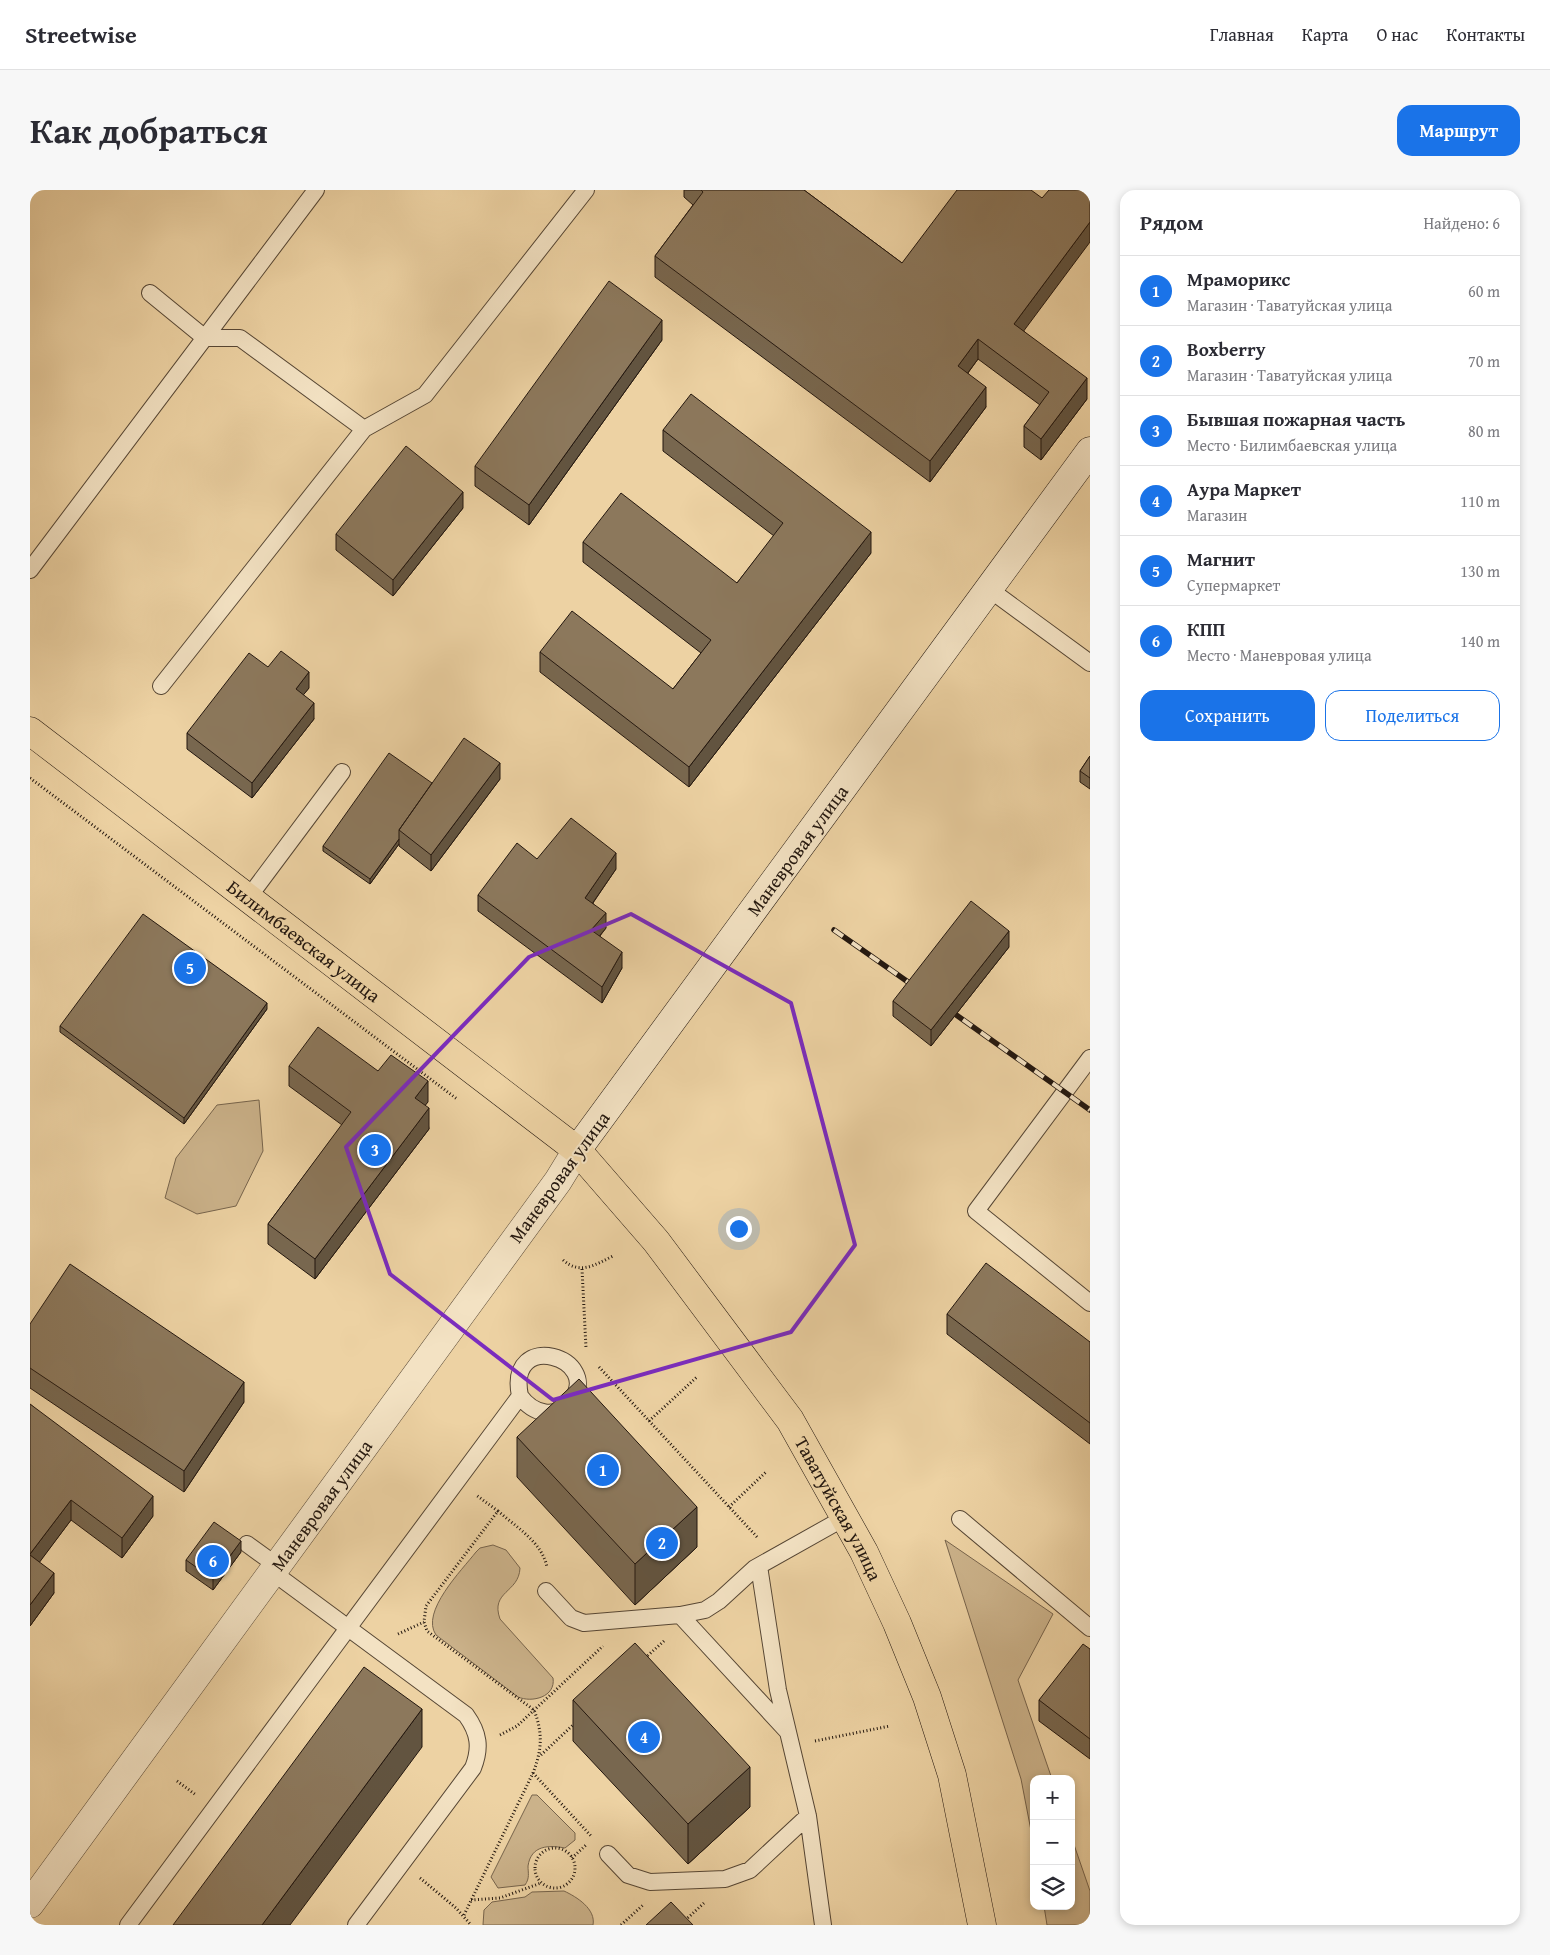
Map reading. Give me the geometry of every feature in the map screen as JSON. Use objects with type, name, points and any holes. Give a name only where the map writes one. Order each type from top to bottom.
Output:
[{"type":"main road","name":"Билимбаевская улица","points":[[30,731],[577,1150]]},
{"type":"main road","name":"Таватуйская улица","points":[[577,1150],[656,1241],[790,1420],[846,1517],[897,1624],[926,1697],[952,1775],[982,1925]]},
{"type":"street","name":"Маневровая улица","points":[[30,1904],[558,1181],[577,1150],[1090,451]]},
{"type":"lane","points":[[30,570],[316,190]]},
{"type":"lane","points":[[161,686],[364,429],[425,394],[586,190]]},
{"type":"lane","points":[[150,294],[205,338],[240,338],[364,429]]},
{"type":"lane","points":[[989,589],[1090,663]]},
{"type":"lane","points":[[248,898],[342,772]]},
{"type":"lane","points":[[1090,1058],[976,1211],[1090,1302]]},
{"type":"lane","points":[[128,1925],[520,1396]]},
{"type":"lane","points":[[546,1591],[574,1620],[591,1624],[683,1618],[713,1606],[758,1566],[846,1517]]},
{"type":"lane","points":[[960,1519],[1090,1628]]},
{"type":"lane","points":[[247,1544],[349,1628],[466,1716],[472,1724],[478,1742],[478,1756],[473,1768],[356,1925]]},
{"type":"lane","points":[[758,1566],[778,1690],[808,1816],[824,1925]]},
{"type":"lane","points":[[683,1618],[790,1739]]},
{"type":"lane","points":[[608,1854],[628,1875],[650,1882],[725,1879],[750,1870],[808,1816]]},
{"type":"path","points":[[30,778],[463,1103]]},
{"type":"path","points":[[563,1260],[569,1265],[582,1269],[613,1256]]},
{"type":"path","points":[[582,1269],[585,1347],[589,1355]]},
{"type":"path","points":[[592,1360],[776,1557]]},
{"type":"path","points":[[649,1421],[698,1376]]},
{"type":"path","points":[[729,1507],[766,1472]]},
{"type":"path","points":[[457,1481],[498,1511],[536,1544],[542,1552],[548,1571],[546,1591]]},
{"type":"path","points":[[464,1915],[533,1773],[540,1756],[541,1732],[534,1710],[427,1630],[424,1622],[426,1606],[498,1511]]},
{"type":"path","points":[[642,1661],[683,1618]]},
{"type":"path","points":[[478,1742],[510,1730],[631,1620]]},
{"type":"path","points":[[540,1756],[576,1722]]},
{"type":"path","points":[[790,1739],[890,1726]]},
{"type":"path","points":[[533,1773],[608,1854]]},
{"type":"path","points":[[572,1858],[594,1838]]},
{"type":"path","points":[[555,1848],[565,1851],[572,1858],[575,1867],[573,1877],[567,1884],[559,1888],[549,1888],[541,1883],[535,1875],[534,1866],[538,1856],[546,1850],[555,1848]]},
{"type":"path","points":[[402,1864],[464,1915],[471,1925]]},
{"type":"path","points":[[471,1900],[500,1898],[541,1883]]},
{"type":"highlighted area","points":[[631,914],[791,1003],[855,1245],[791,1332],[553,1400],[390,1274],[346,1147],[529,957]]},
{"type":"shaded area","points":[[259,1100],[263,1151],[236,1206],[197,1214],[165,1198],[176,1158],[217,1105]]},
{"type":"shaded area","points":[[945,1540],[1053,1614],[1018,1680],[1051,1775],[1030,1775],[1030,1825],[1021,1779]]},
{"type":"shaded area","points":[[493,1545],[506,1550],[520,1568],[515,1583],[499,1603],[500,1619],[553,1678],[551,1690],[536,1699],[518,1697],[436,1635],[433,1626],[438,1603],[453,1580],[480,1548]]},
{"type":"shaded area","points":[[532,1795],[537,1795],[575,1833],[575,1840],[565,1848],[547,1847],[537,1850],[530,1859],[528,1878],[525,1885],[498,1888],[491,1877]]},
{"type":"shaded area","points":[[1075,1848],[1090,1891],[1090,1925],[1047,1925],[1045,1910],[1075,1910]]},
{"type":"shaded area","points":[[564,1891],[585,1904],[592,1914],[593,1925],[483,1925],[484,1910],[492,1902],[525,1897],[532,1892]]},
{"type":"building","points":[[701,190],[804,190],[902,263],[957,190],[1031,190],[1042,198],[1049,190],[1090,190],[1090,222],[1014,324],[1087,378],[1041,439],[1024,426],[1049,392],[978,339],[958,366],[986,387],[930,461],[655,256],[703,192]]},
{"type":"building","points":[[609,281],[662,320],[529,505],[475,466]]},
{"type":"building","points":[[691,394],[871,532],[689,767],[540,652],[572,611],[673,689],[711,640],[583,542],[621,493],[737,583],[783,523],[663,430]]},
{"type":"building","points":[[406,446],[463,492],[393,580],[336,534]]},
{"type":"building","points":[[281,651],[309,672],[296,689],[314,703],[252,783],[187,733],[249,653],[268,667]]},
{"type":"building","points":[[464,738],[500,763],[431,855],[399,830]]},
{"type":"building","points":[[389,753],[432,783],[399,830],[399,839],[370,879],[323,846]]},
{"type":"building","points":[[1090,756],[1090,778],[1080,771]]},
{"type":"building","points":[[571,818],[616,853],[585,898],[606,913],[591,930],[622,952],[602,987],[478,895],[517,843],[537,859]]},
{"type":"building","points":[[971,901],[1009,931],[931,1030],[893,1001]]},
{"type":"building","points":[[143,914],[267,1003],[184,1118],[60,1026]]},
{"type":"building","points":[[318,1027],[378,1071],[391,1055],[428,1081],[415,1098],[429,1108],[315,1259],[268,1224],[351,1112],[289,1066]]},
{"type":"building","points":[[986,1263],[1090,1342],[1090,1423],[947,1314]]},
{"type":"building","points":[[70,1264],[244,1382],[184,1471],[30,1368],[30,1324]]},
{"type":"building","points":[[579,1379],[697,1507],[635,1564],[517,1437]]},
{"type":"building","points":[[30,1404],[153,1496],[122,1538],[71,1500],[30,1554]]},
{"type":"building","points":[[214,1522],[241,1541],[213,1579],[186,1560]]},
{"type":"building","points":[[30,1555],[54,1573],[30,1605]]},
{"type":"building","points":[[635,1643],[750,1767],[688,1824],[573,1700]]},
{"type":"building","points":[[1083,1644],[1090,1649],[1090,1739],[1039,1700]]},
{"type":"building","points":[[364,1667],[422,1709],[262,1925],[173,1925]]},
{"type":"building","points":[[671,1902],[693,1925],[646,1925]]},
{"type":"railway","points":[[834,930],[918,989]]},
{"type":"railway","points":[[945,1007],[1090,1110]]},
{"type":"place","name":"Магнит","points":[[190,968]]},
{"type":"place","name":"Бывшая пожарная часть","points":[[375,1150]]},
{"type":"place","name":"Мраморикс","points":[[603,1470]]},
{"type":"place","name":"Boxberry","points":[[662,1543]]},
{"type":"place","name":"КПП","points":[[213,1561]]},
{"type":"place","name":"Аура Маркет","points":[[644,1737]]}]
